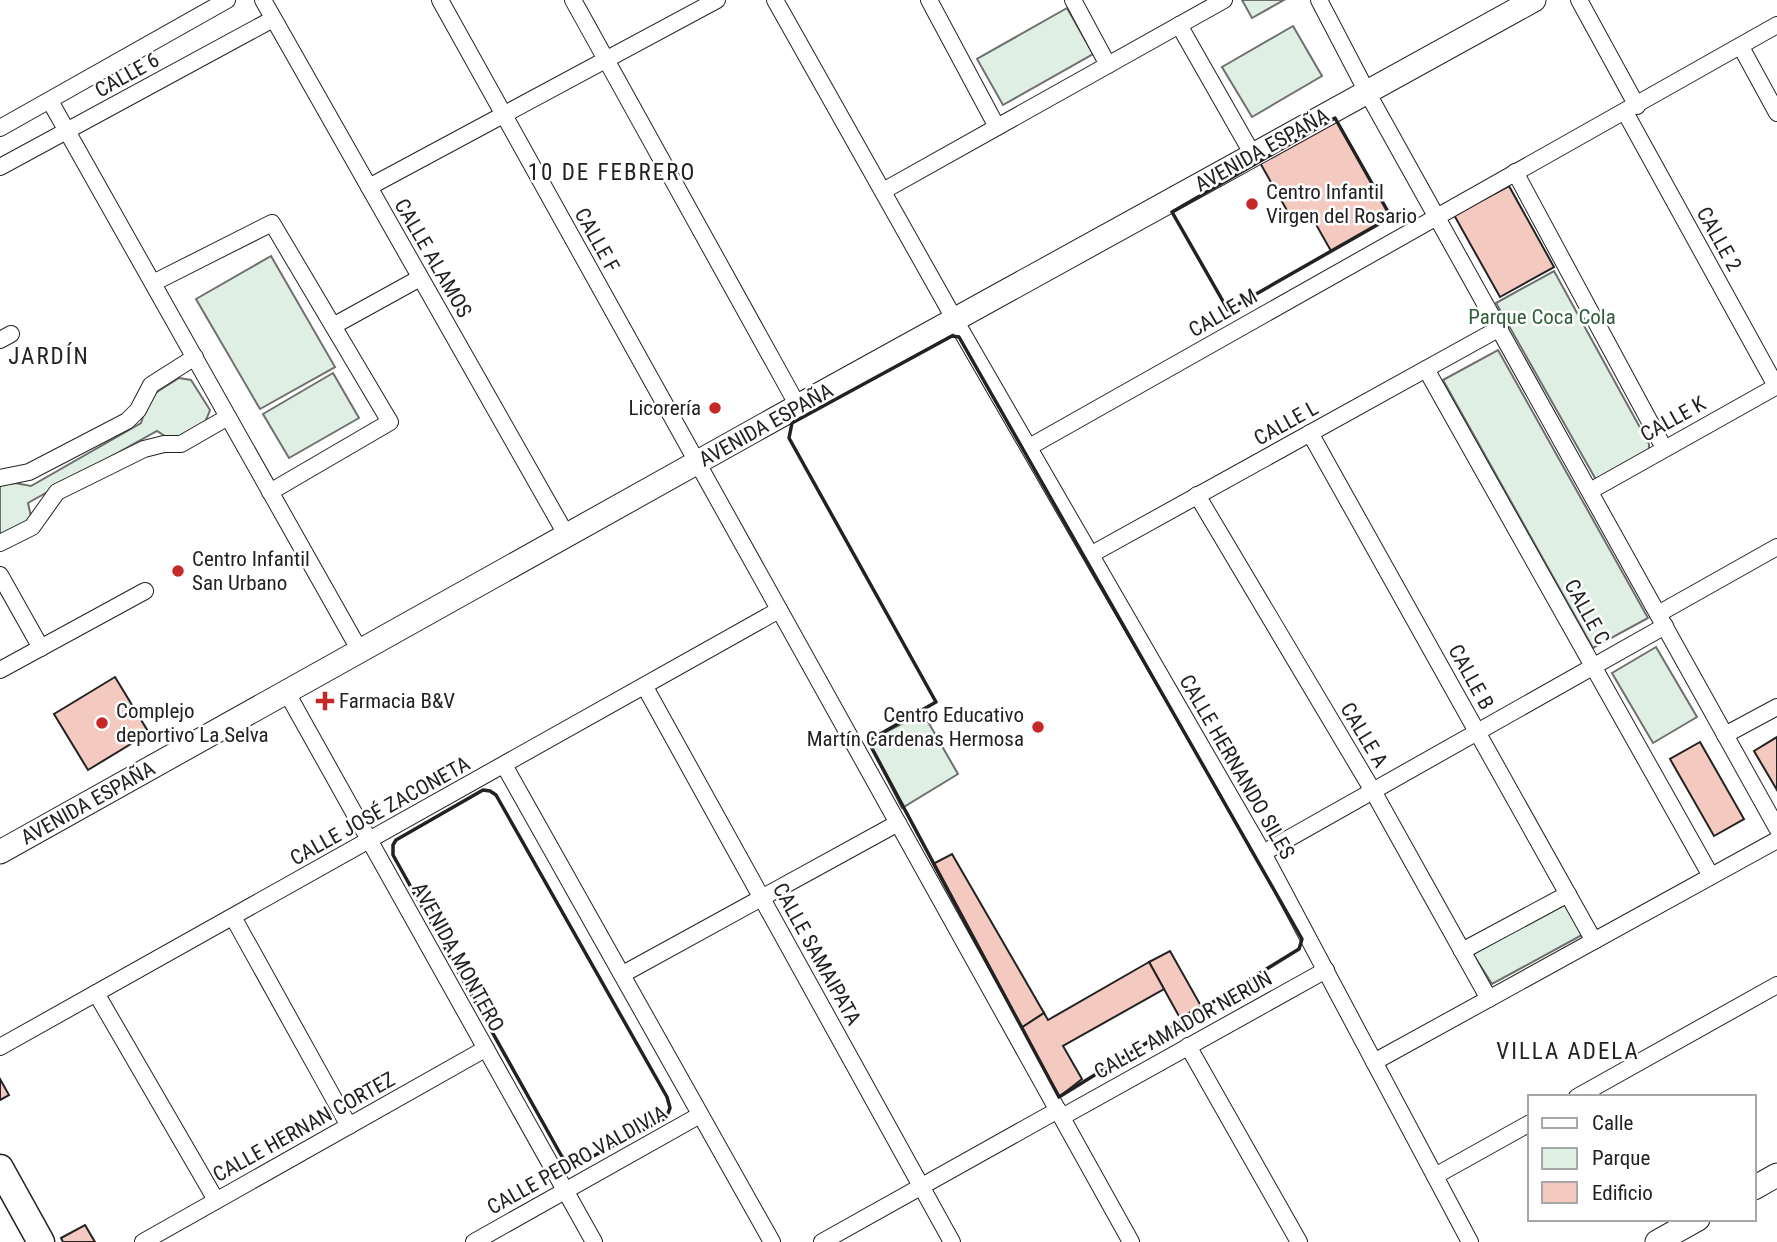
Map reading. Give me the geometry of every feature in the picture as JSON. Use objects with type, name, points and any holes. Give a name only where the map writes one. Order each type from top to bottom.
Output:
[{"type":"main road","points":[[0,1168],[41,1242]]},
{"type":"street","name":"CALLE 6","points":[[0,128],[227,0]]},
{"type":"street","name":"CALLE ALAMOS","points":[[262,0],[567,536]]},
{"type":"street","name":"CALLE F","points":[[440,0],[1131,1242]]},
{"type":"street","points":[[573,0],[798,406]]},
{"type":"street","points":[[369,187],[717,0]]},
{"type":"street","name":"CALLE HERNANDO SILES","points":[[775,0],[1263,853],[1470,1242]]},
{"type":"street","points":[[929,0],[998,127]]},
{"type":"street","points":[[1073,0],[1108,65]]},
{"type":"street","points":[[883,191],[1224,0]]},
{"type":"street","points":[[1318,0],[1777,828]]},
{"type":"street","name":"AVENIDA ESPAÑA","points":[[0,852],[798,406],[1534,0]]},
{"type":"street","name":"CALLE 2","points":[[1579,0],[1631,109],[1777,386]]},
{"type":"street","name":"CALLE 6","points":[[0,167],[273,19]]},
{"type":"street","points":[[1179,25],[1253,155]]},
{"type":"street","name":"CALLE M","points":[[1031,446],[1777,25]]},
{"type":"street","points":[[1741,47],[1777,113]]},
{"type":"street","points":[[50,101],[360,651]]},
{"type":"street","points":[[1515,172],[1664,448]]},
{"type":"street","points":[[153,283],[272,223],[390,422],[270,492]]},
{"type":"street","points":[[333,326],[420,278]]},
{"type":"street","name":"CALLE L","points":[[1092,554],[1500,328]]},
{"type":"street","points":[[0,478],[29,472],[127,421],[138,410],[151,385],[195,357]]},
{"type":"street","name":"CALLE C","points":[[1426,369],[1711,876]]},
{"type":"street","name":"CALLE K","points":[[1590,491],[1777,386]]},
{"type":"street","points":[[0,543],[32,527],[57,492],[144,449],[164,444],[181,444],[228,416]]},
{"type":"street","name":"CALLE B","points":[[1310,433],[1594,941]]},
{"type":"street","name":"CALLE A","points":[[1197,495],[1373,791],[1489,999]]},
{"type":"street","points":[[1263,853],[1594,666],[1777,547]]},
{"type":"street","points":[[0,575],[41,648]]},
{"type":"street","points":[[0,670],[145,591]]},
{"type":"street","name":"CALLE JOSÉ ZACONETA","points":[[0,1047],[779,610]]},
{"type":"street","name":"CALLE SAMAIPATA","points":[[645,687],[952,1242]]},
{"type":"street","name":"AVENIDA MONTERO","points":[[287,692],[594,1242]]},
{"type":"street","points":[[1725,735],[1777,706]]},
{"type":"street","points":[[504,765],[772,1242]]},
{"type":"street","points":[[622,974],[898,823]]},
{"type":"street","points":[[1374,1062],[1777,840]]},
{"type":"street","points":[[1462,951],[1568,894]]},
{"type":"street","points":[[233,917],[349,1126]]},
{"type":"street","name":"CALLE AMADOR NERUN","points":[[822,1242],[921,1186],[1188,1046],[1326,970]]},
{"type":"street","points":[[1581,1095],[1777,985]]},
{"type":"street","points":[[96,993],[216,1200]]},
{"type":"street","points":[[1188,1046],[1298,1242]]},
{"type":"street","name":"CALLE HERNAN CORTEZ","points":[[143,1242],[485,1049]]},
{"type":"street","name":"CALLE PEDRO VALDIVIA","points":[[474,1242],[564,1189],[700,1115]]},
{"type":"street","points":[[1435,1176],[1528,1124]]},
{"type":"street","points":[[1756,1187],[1777,1175]]},
{"type":"street","points":[[1657,1242],[1694,1221]]},
{"type":"green space","points":[[1242,0],[1284,0],[1252,18]]},
{"type":"green space","points":[[1067,8],[1093,54],[1003,105],[977,59]]},
{"type":"green space","points":[[1293,26],[1322,76],[1252,117],[1222,67]]},
{"type":"green space","points":[[271,256],[335,367],[260,409],[196,299]]},
{"type":"green space","name":"Parque Coca Cola","points":[[1554,271],[1649,444],[1649,451],[1599,485],[1496,303]]},
{"type":"green space","points":[[1498,350],[1648,618],[1593,648],[1443,380]]},
{"type":"green space","points":[[333,373],[359,418],[289,458],[263,414]]},
{"type":"green space","points":[[179,378],[191,380],[210,410],[204,425],[174,442],[157,431],[28,503],[32,521],[0,539],[0,484],[31,486],[141,423],[149,397]]},
{"type":"green space","points":[[1656,647],[1697,717],[1653,743],[1612,673]]},
{"type":"green space","points":[[923,713],[958,774],[902,808],[868,741]]},
{"type":"green space","points":[[1566,902],[1582,935],[1492,984],[1473,954]]},
{"type":"building","points":[[1335,118],[1391,217],[1331,251],[1309,212],[1293,221],[1259,161]]},
{"type":"building","points":[[1509,186],[1554,267],[1500,297],[1454,215]]},
{"type":"building","name":"Complejo deportivo La Selva","points":[[115,677],[149,733],[88,770],[54,714]]},
{"type":"building","points":[[1777,737],[1777,790],[1754,751]]},
{"type":"building","points":[[1700,742],[1744,819],[1714,836],[1670,759]]},
{"type":"building","points":[[952,854],[1044,1013],[1021,1028],[933,864]]},
{"type":"building","points":[[1170,951],[1201,1006],[1180,1018],[1149,962]]},
{"type":"building","points":[[1149,962],[1164,989],[1063,1046],[1082,1079],[1059,1097],[1021,1028],[1044,1013],[1048,1020]]},
{"type":"building","points":[[0,1079],[9,1095],[0,1100]]},
{"type":"building","points":[[85,1225],[95,1242],[63,1242],[61,1238]]},
{"type":"wall","points":[[1335,118],[1391,217],[1228,310],[1172,212],[1335,118]]},
{"type":"wall","points":[[952,336],[959,337],[1302,939],[1299,949],[1059,1097],[868,741],[936,702],[789,438],[792,423],[952,336]]},
{"type":"wall","points":[[483,790],[496,795],[667,1097],[670,1108],[666,1118],[580,1163],[566,1162],[561,1155],[393,855],[396,840],[483,790]]},
{"type":"place","name":"Centro Infantil Virgen del Rosario","points":[[1252,204]]},
{"type":"place","name":"Licorería","points":[[715,408]]},
{"type":"place","name":"Centro Infantil San Urbano","points":[[178,571]]},
{"type":"place","name":"Farmacia B&V","points":[[325,701]]},
{"type":"place","name":"Complejo deportivo La Selva","points":[[102,723]]},
{"type":"place","name":"Centro Educativo Martín Cardenas Hermosa","points":[[1038,727]]},
{"type":"district","name":"10 DE FEBRERO","points":[[612,172]]},
{"type":"district","name":"JARDÍN","points":[[49,356]]},
{"type":"district","name":"VILLA ADELA","points":[[1568,1051]]}]
